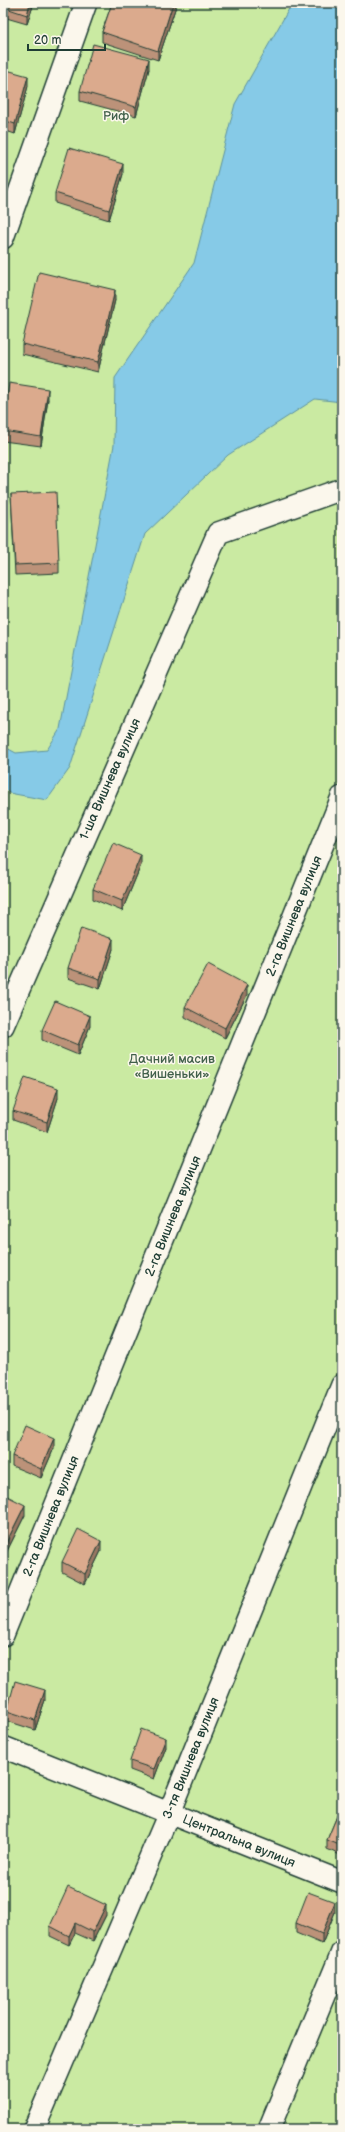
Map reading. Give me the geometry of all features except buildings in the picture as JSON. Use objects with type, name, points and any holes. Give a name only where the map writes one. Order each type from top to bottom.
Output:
[{"type":"street","points":[[3,238],[86,3]]},
{"type":"street","name":"1-ша Вишнева вулиця","points":[[3,1026],[218,533],[342,489]]},
{"type":"street","name":"2-га Вишнева вулиця","points":[[3,1635],[342,797]]},
{"type":"street","name":"3-тя Вишнева вулиця","points":[[34,2129],[169,1813],[342,1385]]},
{"type":"street","name":"Центральна вулиця","points":[[3,1747],[342,1882]]},
{"type":"street","points":[[269,2129],[342,1952]]},
{"type":"green space","name":"Дачний масив «Вишеньки»","points":[[3,3],[342,3],[342,2129],[3,2129]]},
{"type":"water","points":[[342,6],[342,402],[315,399],[228,455],[145,534],[70,768],[47,800],[9,793],[3,787],[3,746],[16,753],[47,750],[60,729],[114,445],[115,378],[194,263],[235,104],[290,7]]},
{"type":"park label","name":"Риф","points":[[116,116]]}]
